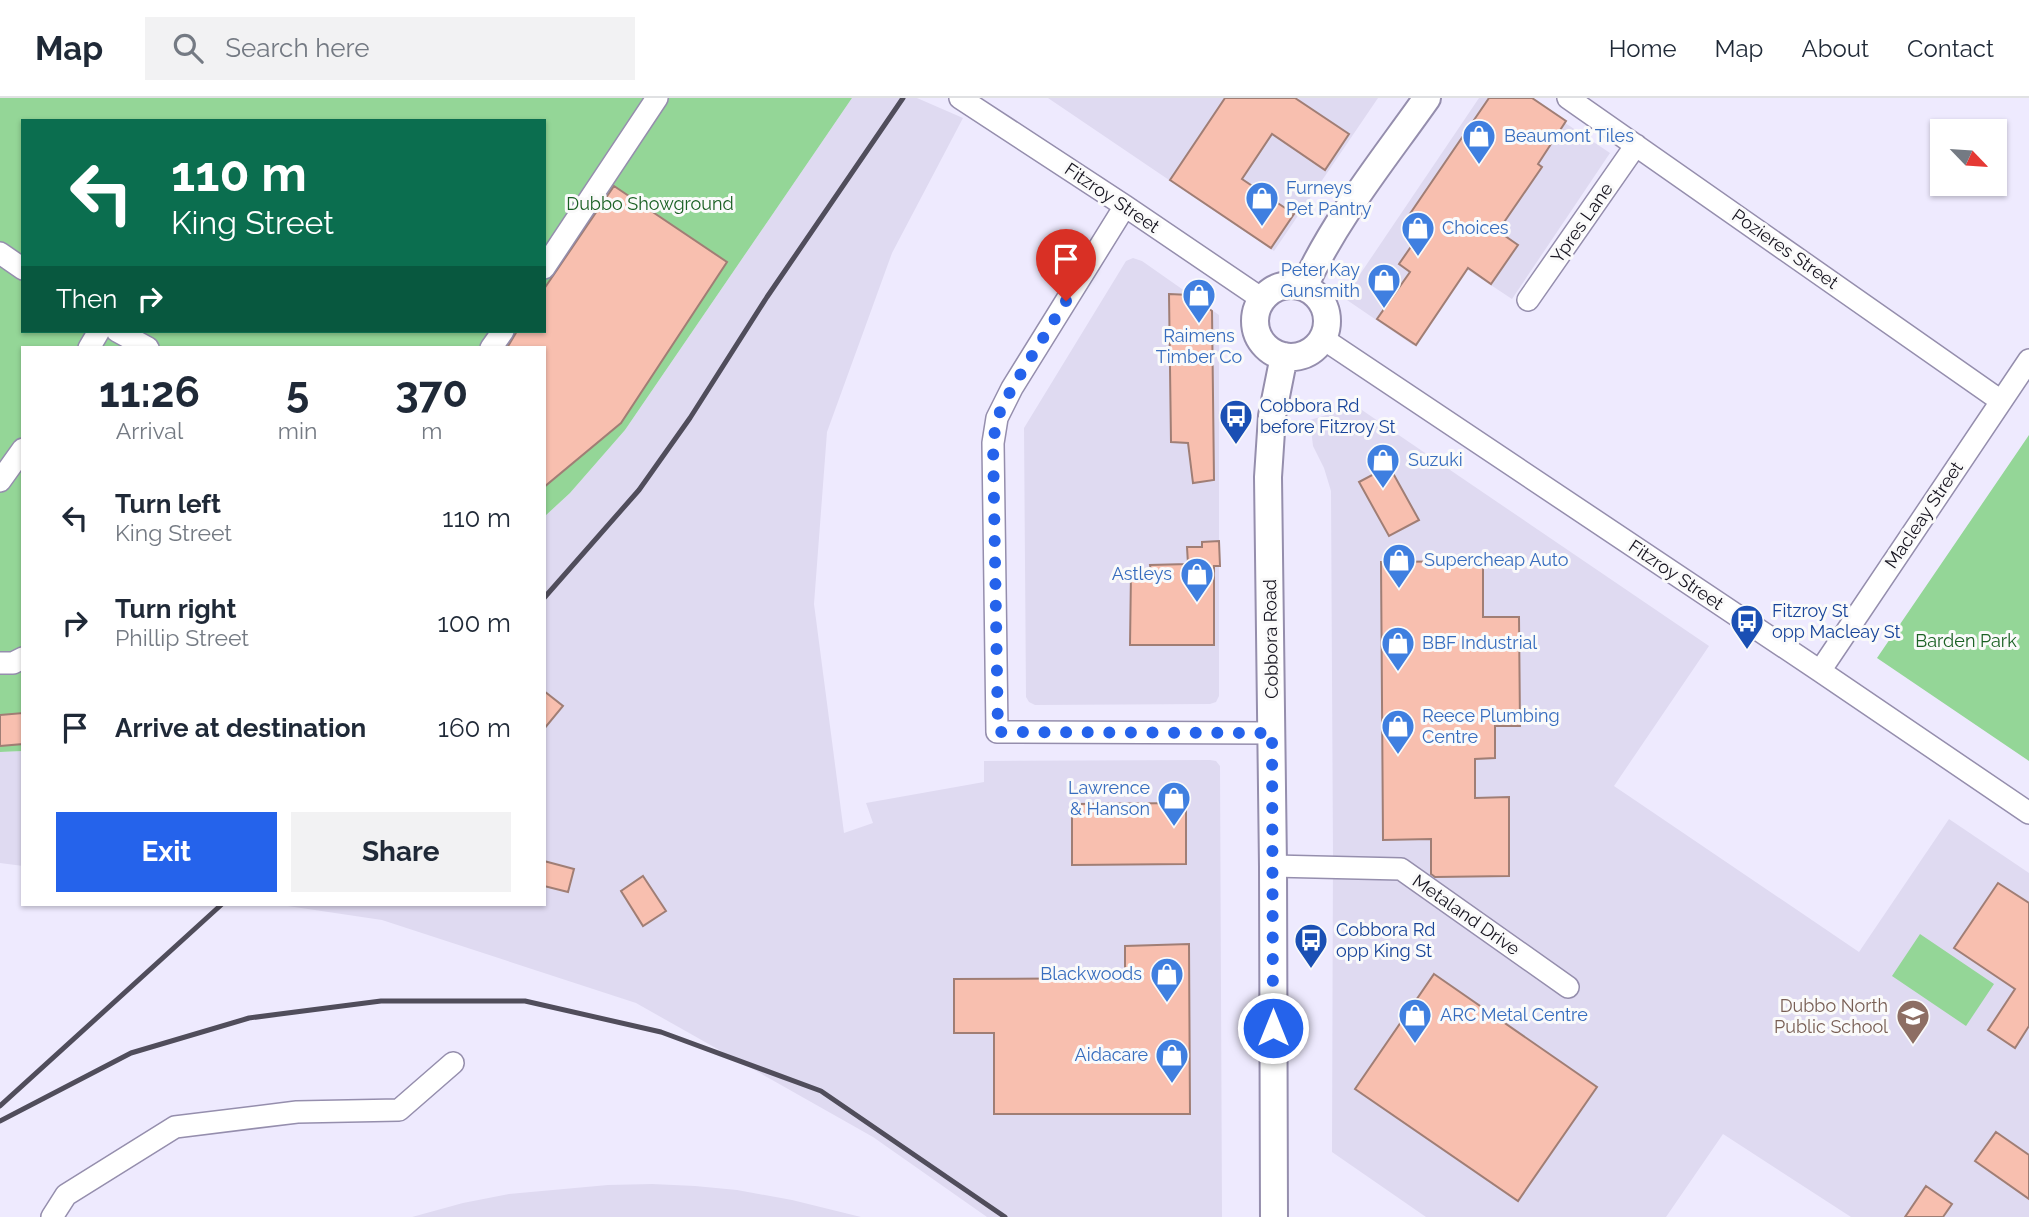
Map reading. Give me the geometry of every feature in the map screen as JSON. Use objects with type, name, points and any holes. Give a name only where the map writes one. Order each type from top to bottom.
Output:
[{"type":"main road","points":[[1304,287],[1334,230],[1427,98]]},
{"type":"main road","points":[[1281,286],[1304,287],[1313,292],[1325,308],[1326,328],[1322,338],[1315,347],[1296,356],[1273,352],[1257,334],[1256,310],[1262,299],[1281,286]]},
{"type":"main road","name":"Cobbora Road","points":[[1274,1217],[1268,477],[1272,415],[1284,356]]},
{"type":"street","points":[[546,265],[657,98]]},
{"type":"street","name":"Fitzroy Street","points":[[960,98],[1262,299]]},
{"type":"street","name":"Pozieres Street","points":[[1568,98],[2001,401]]},
{"type":"street","name":"Ypres Lane","points":[[1528,300],[1636,145]]},
{"type":"street","points":[[1125,206],[1012,388],[997,418],[993,443],[998,732],[1272,733]]},
{"type":"street","points":[[0,253],[21,268]]},
{"type":"street","points":[[121,333],[144,346]]},
{"type":"street","name":"Fitzroy Street","points":[[1322,338],[2029,813]]},
{"type":"street","name":"Macleay Street","points":[[1820,671],[2029,360]]},
{"type":"street","points":[[0,481],[21,452]]},
{"type":"street","points":[[0,663],[13,663],[21,659]]},
{"type":"street","name":"Metaland Drive","points":[[1273,866],[1401,869],[1568,987]]},
{"type":"street","points":[[52,1217],[66,1195],[175,1126],[297,1112],[399,1110],[453,1063]]},
{"type":"shaded area","points":[[852,98],[917,98],[963,118],[892,253],[827,432],[814,604],[844,833],[873,823],[866,803],[984,782],[984,761],[1216,761],[1220,766],[1222,1217],[987,1217],[873,1137],[636,1003],[382,920],[288,906],[546,906],[546,515],[570,493],[625,430]]},
{"type":"shaded area","points":[[1048,98],[1378,98],[1274,251]]},
{"type":"shaded area","points":[[1479,98],[1528,98],[1610,153],[1512,299],[1465,268],[1413,345],[1344,298]]},
{"type":"shaded area","points":[[1133,258],[1142,261],[1219,315],[1219,696],[1216,702],[1210,704],[1035,705],[1026,697],[1024,428],[1126,261]]},
{"type":"shaded area","points":[[1356,406],[1709,646],[1614,786],[1859,952],[1949,819],[2029,873],[2029,1217],[1851,1217],[1723,1134],[1666,1217],[1426,1217],[1332,1152],[1331,491],[1313,446],[1310,420]]},
{"type":"shaded area","points":[[21,751],[21,866],[0,863],[0,752]]},
{"type":"shaded area","points":[[652,1184],[737,1190],[861,1217],[412,1217],[509,1194]]},
{"type":"green space","name":"Dubbo Showground","points":[[0,98],[852,98],[625,430],[570,493],[546,515],[546,346],[21,346],[21,751],[0,752]]},
{"type":"green space","name":"Barden Park","points":[[2029,435],[2029,761],[1877,658]]},
{"type":"green space","points":[[1920,934],[1994,984],[1966,1026],[1892,976]]},
{"type":"building","points":[[1225,98],[1295,98],[1349,134],[1325,170],[1272,134],[1242,179],[1294,214],[1271,248],[1170,180]]},
{"type":"building","points":[[1489,98],[1532,98],[1566,121],[1538,164],[1542,167],[1498,231],[1518,245],[1491,284],[1468,268],[1416,345],[1377,319],[1410,272],[1399,264],[1419,235],[1403,224]]},
{"type":"building","points":[[614,186],[727,262],[621,423],[546,485],[546,346],[508,346],[516,333],[546,333],[546,286]]},
{"type":"building","points":[[1169,294],[1190,295],[1212,311],[1214,480],[1193,483],[1188,443],[1171,442]]},
{"type":"building","points":[[1389,466],[1419,520],[1389,536],[1359,482]]},
{"type":"building","points":[[1219,541],[1220,566],[1214,566],[1214,645],[1130,645],[1131,572],[1151,572],[1150,565],[1188,564],[1187,547],[1202,547],[1202,542]]},
{"type":"building","points":[[1483,561],[1483,617],[1519,617],[1520,726],[1495,726],[1495,758],[1475,759],[1475,798],[1509,797],[1509,876],[1435,877],[1431,874],[1431,839],[1383,840],[1381,562]]},
{"type":"building","points":[[546,693],[563,706],[546,727]]},
{"type":"building","points":[[21,713],[21,744],[0,746],[0,715]]},
{"type":"building","points":[[1186,803],[1186,864],[1072,865],[1072,804]]},
{"type":"building","points":[[546,862],[574,869],[568,892],[546,886]]},
{"type":"building","points":[[643,876],[666,911],[643,926],[621,891]]},
{"type":"building","points":[[1998,883],[2029,903],[2029,1026],[2015,1048],[1988,1030],[2015,989],[1954,948]]},
{"type":"building","points":[[1189,944],[1190,1114],[994,1114],[994,1033],[954,1033],[954,979],[1125,978],[1125,946]]},
{"type":"building","points":[[1434,974],[1597,1087],[1518,1201],[1355,1089]]},
{"type":"building","points":[[1996,1132],[2029,1155],[2029,1199],[1975,1161]]},
{"type":"building","points":[[1926,1186],[1952,1204],[1943,1217],[1905,1217]]},
{"type":"railway","points":[[546,596],[639,490],[903,98]]},
{"type":"railway","points":[[0,1106],[220,906]]},
{"type":"railway","points":[[0,1121],[131,1053],[249,1018],[381,1001],[525,1001],[661,1032],[821,1091],[1005,1217]]},
{"type":"place","name":"Beaumont Tiles","points":[[1479,166]]},
{"type":"place","name":"Furneys Pet Pantry","points":[[1262,228]]},
{"type":"place","name":"Choices","points":[[1418,258]]},
{"type":"place","name":"Peter Kay Gunsmith","points":[[1384,310]]},
{"type":"place","name":"Raimens Timber Co","points":[[1199,325]]},
{"type":"place","name":"Cobbora Rd before Fitzroy St","points":[[1236,446]]},
{"type":"place","name":"Suzuki","points":[[1383,490]]},
{"type":"place","name":"Supercheap Auto","points":[[1399,590]]},
{"type":"place","name":"Astleys","points":[[1197,604]]},
{"type":"place","name":"Fitzroy St opp Macleay St","points":[[1747,651]]},
{"type":"place","name":"BBF Industrial","points":[[1398,673]]},
{"type":"place","name":"Reece Plumbing Centre","points":[[1398,756]]},
{"type":"place","name":"Lawrence & Hanson","points":[[1174,828]]},
{"type":"place","name":"Cobbora Rd opp King St","points":[[1311,970]]},
{"type":"place","name":"Blackwoods","points":[[1167,1004]]},
{"type":"place","name":"ARC Metal Centre","points":[[1415,1045]]},
{"type":"place","name":"Dubbo North Public School","points":[[1913,1046]]},
{"type":"place","name":"Aidacare","points":[[1172,1085]]},
{"type":"route","points":[[1066,301],[1012,388],[997,418],[993,443],[998,732],[1272,733],[1273,1028]]}]
